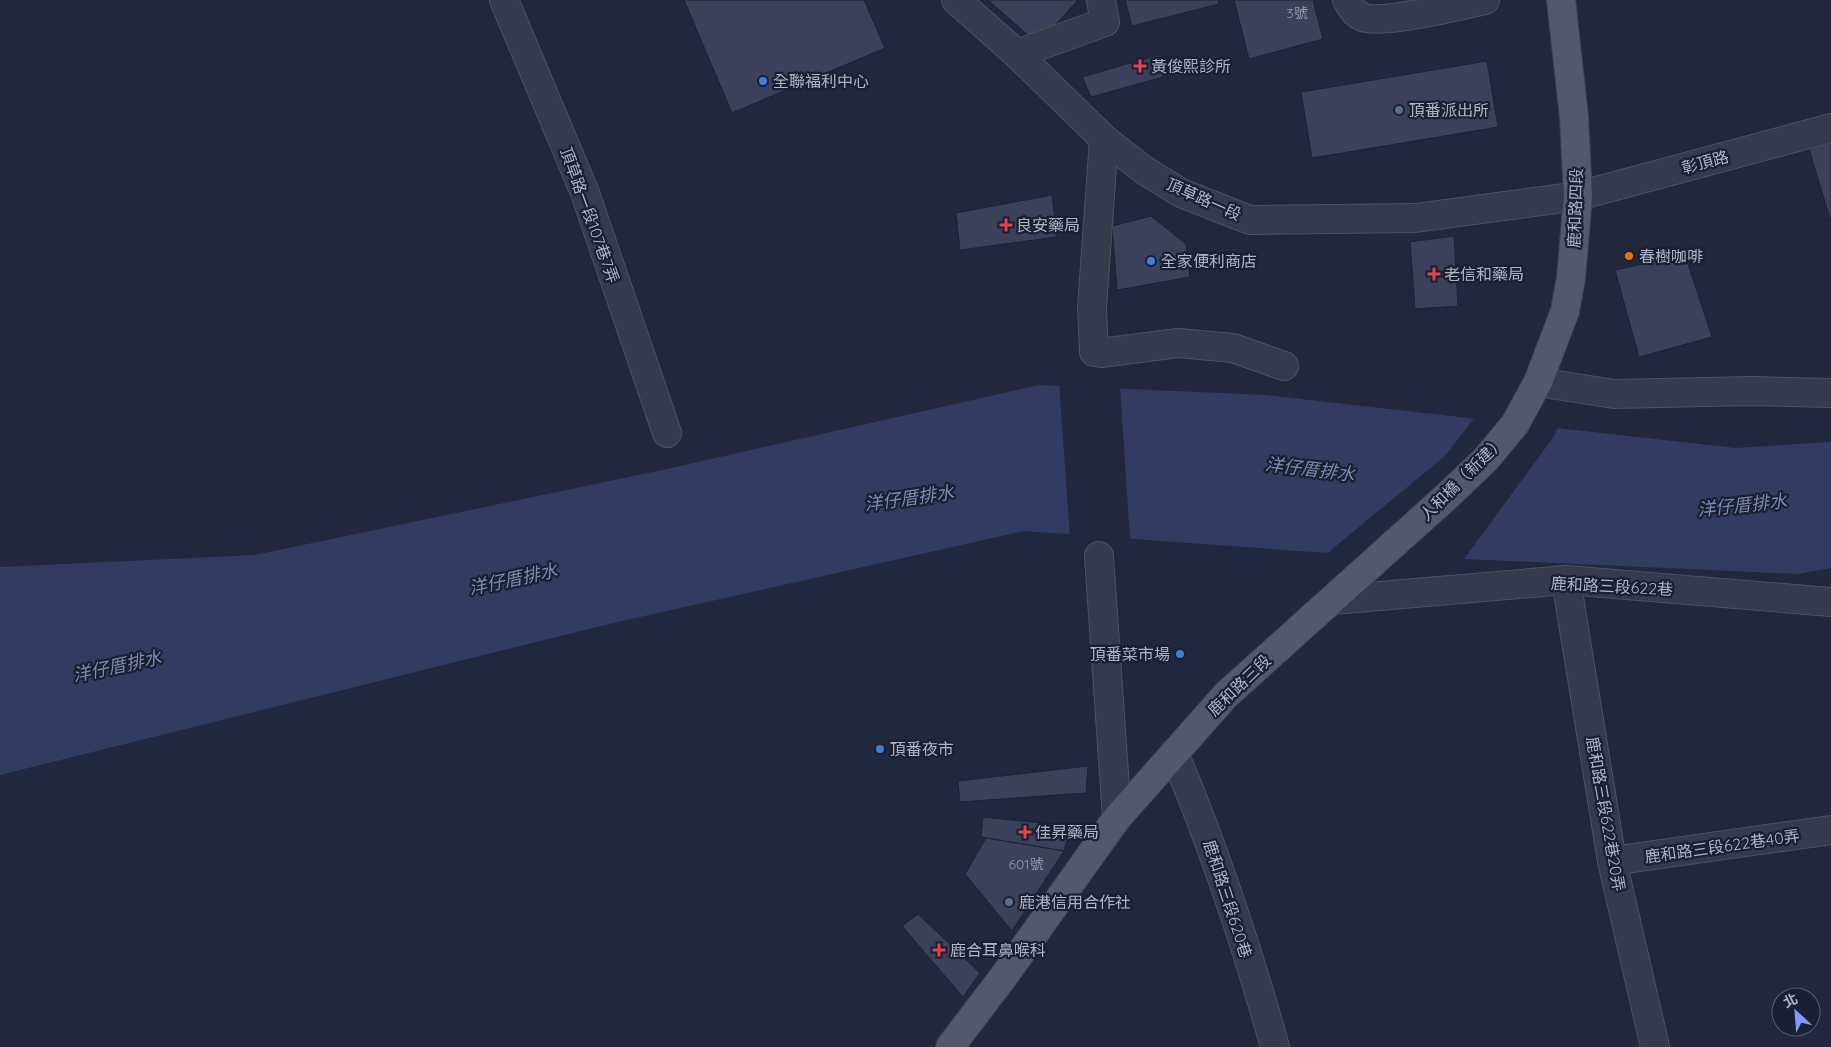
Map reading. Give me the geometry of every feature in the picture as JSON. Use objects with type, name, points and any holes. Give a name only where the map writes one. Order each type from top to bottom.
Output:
[{"type":"main road","name":"鹿和路四段","points":[[1538,382],[1565,310],[1571,278],[1578,196],[1574,117],[1561,0]]},
{"type":"main road","name":"人和橋（新建）","points":[[1372,563],[1486,459],[1515,424],[1538,382]]},
{"type":"main road","name":"鹿和路三段","points":[[950,1047],[1004,976],[1117,818],[1226,695],[1372,563]]},
{"type":"street","name":"頂草路一段107巷7弄","points":[[504,0],[585,193],[667,433]]},
{"type":"street","name":"頂草路一段","points":[[956,0],[1017,54],[1104,139],[1144,170],[1181,193],[1250,220],[1414,218],[1578,196]]},
{"type":"street","points":[[1017,54],[1105,22],[1101,0]]},
{"type":"street","points":[[1346,0],[1357,15],[1372,20],[1390,19],[1485,0]]},
{"type":"street","name":"彰頂路","points":[[1578,196],[1831,128]]},
{"type":"street","points":[[1104,139],[1092,307],[1094,352],[1101,354],[1178,343],[1233,348],[1284,366]]},
{"type":"street","points":[[1538,382],[1614,394],[1831,393]]},
{"type":"street","points":[[1099,556],[1117,818]]},
{"type":"street","name":"鹿和路三段622巷","points":[[1333,600],[1566,580],[1831,602]]},
{"type":"street","name":"鹿和路三段622巷20弄","points":[[1566,580],[1612,862],[1655,1047]]},
{"type":"street","name":"鹿和路三段620巷","points":[[1174,753],[1203,824],[1261,997],[1275,1047]]},
{"type":"street","name":"鹿和路三段622巷40弄","points":[[1612,862],[1831,830]]},
{"type":"water","name":"洋仔厝排水","points":[[1039,385],[1266,395],[1735,448],[1831,442],[1831,568],[1798,574],[1313,552],[1024,531],[609,624],[0,775],[0,567],[255,555],[667,469]]},
{"type":"pier","points":[[1059,383],[1120,386],[1130,539],[1114,540],[1070,537]]},
{"type":"pier","points":[[1476,416],[1559,426],[1552,439],[1464,559],[1325,555],[1445,456]]},
{"type":"building","name":"全聯福利中心","points":[[684,0],[864,0],[885,48],[732,113]]},
{"type":"building","points":[[988,0],[1078,0],[1038,44]]},
{"type":"building","points":[[1125,0],[1218,0],[1219,4],[1132,26]]},
{"type":"building","points":[[1234,0],[1313,0],[1323,39],[1249,59]]},
{"type":"building","name":"黃俊熙診所","points":[[1158,55],[1163,77],[1091,97],[1082,77]]},
{"type":"building","name":"頂番派出所","points":[[1487,61],[1498,127],[1312,158],[1301,92]]},
{"type":"building","points":[[1831,143],[1831,222],[1809,149]]},
{"type":"building","name":"良安藥局","points":[[1052,195],[1057,237],[960,250],[956,213]]},
{"type":"building","name":"全家便利商店","points":[[1151,216],[1186,244],[1190,277],[1117,290],[1112,226]]},
{"type":"building","name":"老信和藥局","points":[[1454,236],[1458,306],[1415,309],[1410,242]]},
{"type":"building","points":[[1685,255],[1712,337],[1639,357],[1615,270]]},
{"type":"building","points":[[1088,766],[1086,793],[960,802],[958,781]]},
{"type":"building","name":"佳昇藥局","points":[[983,817],[1071,826],[1064,851],[981,837]]},
{"type":"building","name":"鹿港信用合作社","points":[[986,838],[1064,851],[1012,931],[965,874]]},
{"type":"building","name":"鹿合耳鼻喉科","points":[[918,914],[980,973],[963,997],[902,926]]},
{"type":"place","name":"黃俊熙診所","points":[[1140,66]]},
{"type":"place","name":"全聯福利中心","points":[[763,81]]},
{"type":"place","name":"頂番派出所","points":[[1399,110]]},
{"type":"place","name":"良安藥局","points":[[1006,225]]},
{"type":"place","name":"春樹咖啡","points":[[1629,256]]},
{"type":"place","name":"全家便利商店","points":[[1151,261]]},
{"type":"place","name":"老信和藥局","points":[[1434,274]]},
{"type":"place","name":"頂番菜市場","points":[[1180,654]]},
{"type":"place","name":"頂番夜市","points":[[880,749]]},
{"type":"place","name":"佳昇藥局","points":[[1025,832]]},
{"type":"place","name":"鹿港信用合作社","points":[[1009,902]]},
{"type":"place","name":"鹿合耳鼻喉科","points":[[939,950]]}]
